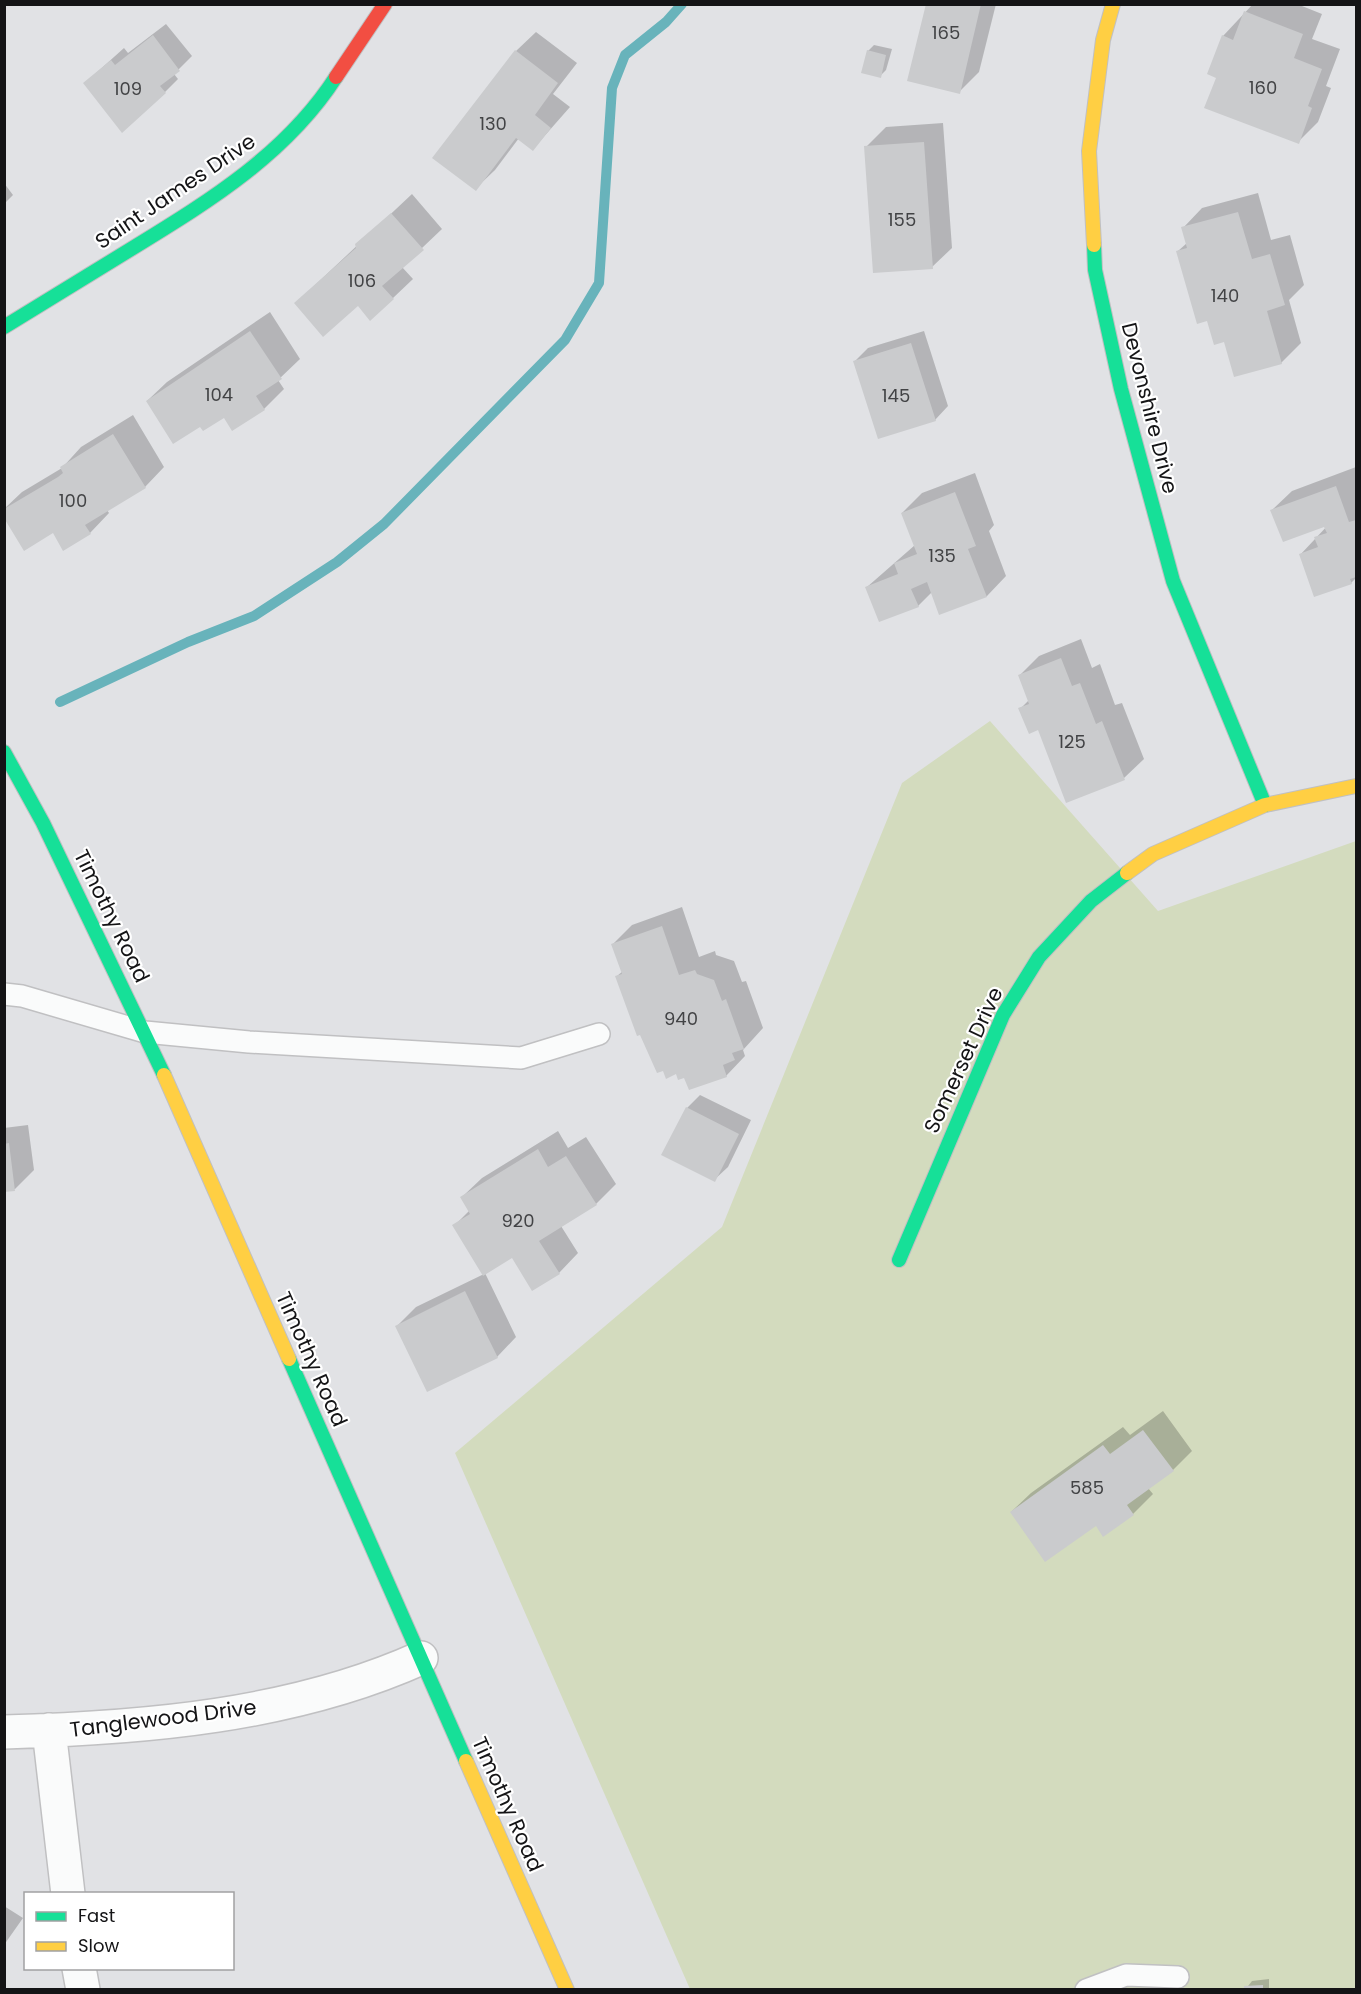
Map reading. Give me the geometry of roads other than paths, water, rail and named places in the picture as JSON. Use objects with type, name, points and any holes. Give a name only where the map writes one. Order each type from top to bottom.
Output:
[{"type":"street","name":"Saint James Drive","points":[[4,327],[190,212],[236,181],[287,139],[332,84],[385,4]]},
{"type":"street","name":"Devonshire Drive","points":[[1113,4],[1103,40],[1089,151],[1095,270],[1121,389],[1173,581],[1265,805]]},
{"type":"street","name":"Timothy Road","points":[[4,752],[43,823],[145,1032],[567,1989]]},
{"type":"street","name":"Somerset Drive","points":[[899,1260],[993,1036],[1039,957],[1091,901],[1153,854],[1265,805],[1356,786]]},
{"type":"street","name":"Tanglewood Drive","points":[[4,1732],[49,1731],[194,1718],[256,1708],[381,1674],[421,1658]]},
{"type":"street","points":[[49,1731],[68,1892]]},
{"type":"street","points":[[79,1970],[83,1989]]},
{"type":"lane","points":[[4,994],[22,996],[145,1032],[249,1042],[520,1059],[599,1034]]},
{"type":"lane","points":[[1086,1989],[1126,1975],[1178,1977]]},
{"type":"waterway","points":[[60,702],[188,642],[254,616],[337,562],[384,524],[565,340],[599,283],[612,88],[625,55],[666,22],[682,4]]}]
